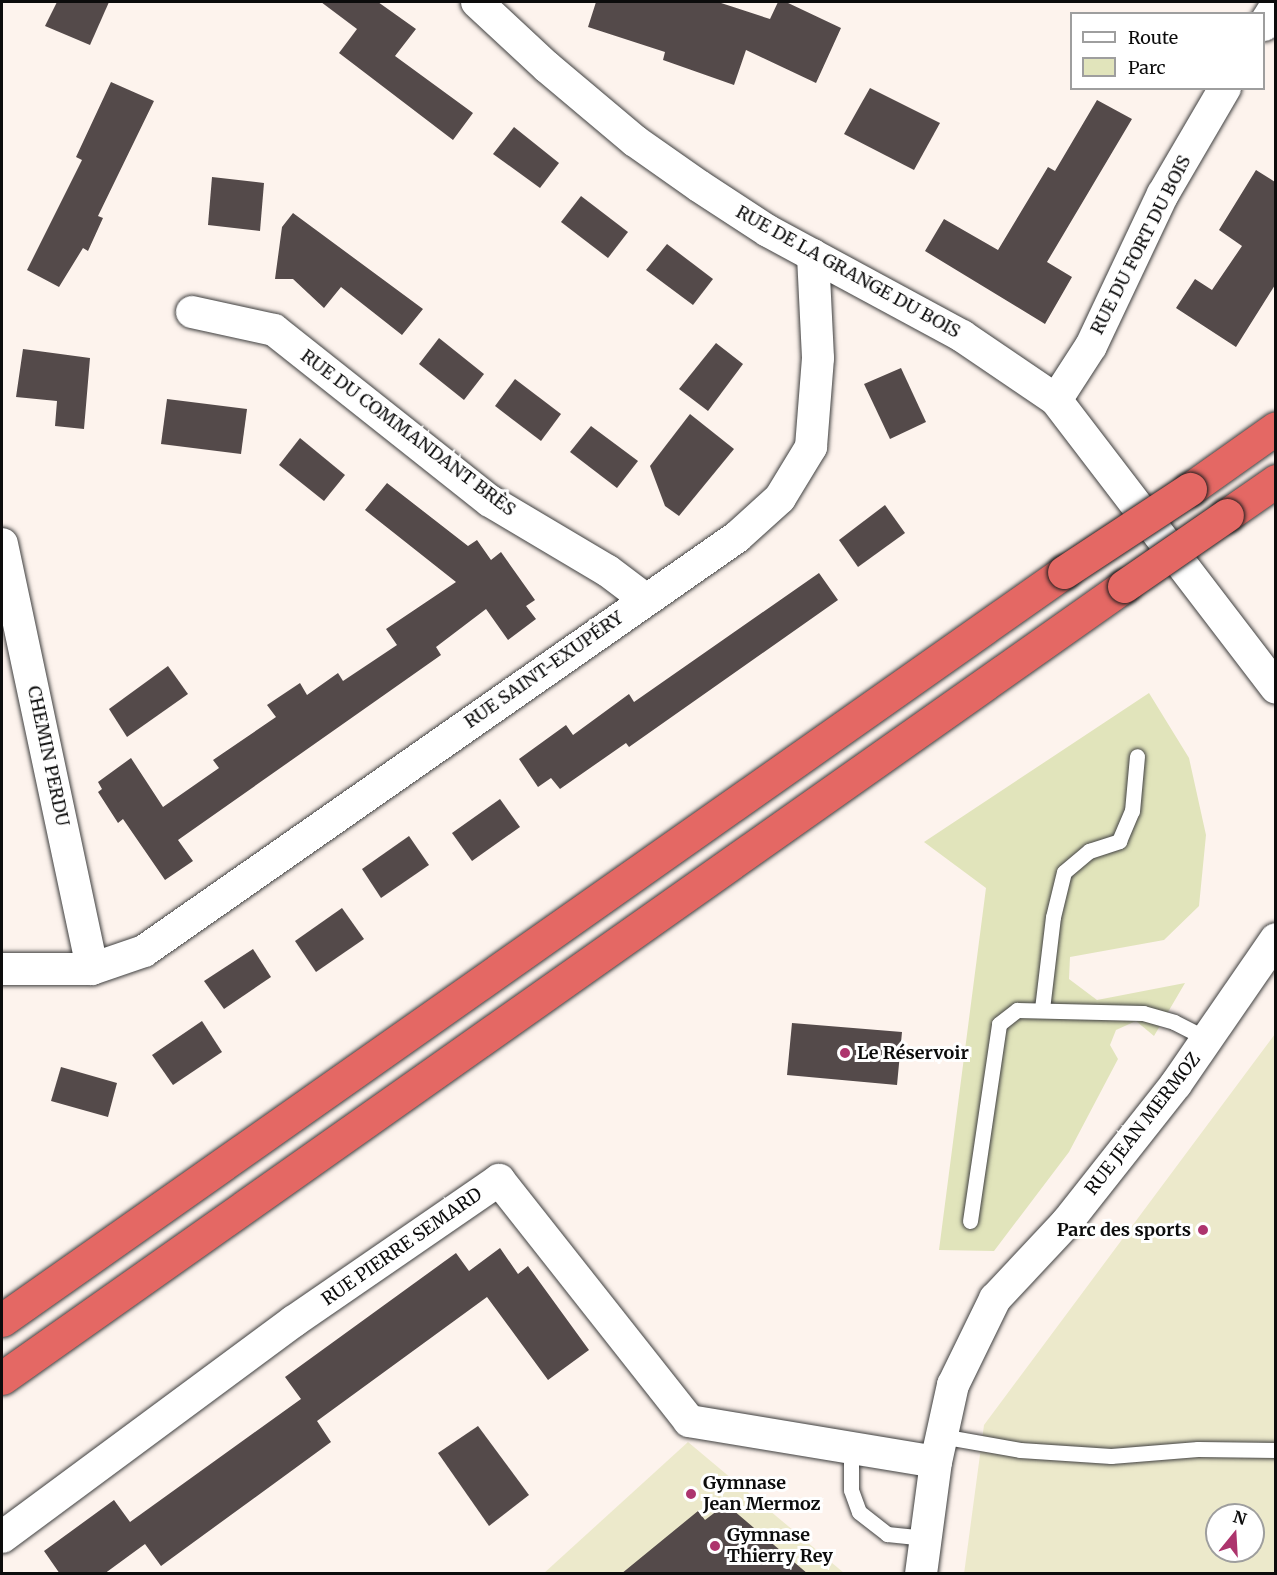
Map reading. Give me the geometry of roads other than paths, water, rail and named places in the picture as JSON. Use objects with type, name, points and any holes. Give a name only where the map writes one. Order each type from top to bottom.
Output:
[{"type":"highway","points":[[2,1320],[1064,572],[1190,489],[1275,428]]},
{"type":"highway","points":[[2,1378],[1275,481]]},
{"type":"street","name":"RUE DE LA GRANGE DU BOIS","points":[[477,2],[547,67],[635,141],[768,231],[962,336],[1056,400],[1275,688]]},
{"type":"street","points":[[1265,22],[1275,6]]},
{"type":"street","name":"RUE DU FORT DU BOIS","points":[[1056,400],[1091,346],[1163,194],[1224,90]]},
{"type":"street","name":"RUE SAINT-EXUPÉRY","points":[[2,969],[92,969],[144,951],[204,912],[645,599],[737,537],[780,498],[810,447],[818,358],[813,255]]},
{"type":"street","name":"RUE DU COMMANDANT BRÈS","points":[[192,312],[274,330],[490,501],[608,571],[645,599]]},
{"type":"street","name":"CHEMIN PERDU","points":[[2,544],[92,969]]},
{"type":"street","name":"RUE JEAN MERMOZ","points":[[921,1574],[938,1449],[953,1385],[995,1299],[1067,1222],[1208,1040],[1275,939]]},
{"type":"street","name":"RUE PIERRE SEMARD","points":[[2,1537],[294,1321],[500,1180],[689,1420],[851,1448],[938,1449]]},
{"type":"lane","points":[[1042,1009],[1053,917],[1064,872],[1089,851],[1119,841],[1132,811],[1137,756]]},
{"type":"lane","points":[[970,1221],[999,1024],[1017,1010],[1143,1013],[1174,1022],[1208,1040]]},
{"type":"lane","points":[[851,1448],[851,1490],[859,1512],[886,1534],[926,1538]]},
{"type":"lane","points":[[938,1449],[1020,1450],[1111,1456],[1198,1449],[1275,1450]]},
{"type":"place","name":"Le Réservoir","points":[[845,1053]]},
{"type":"place","name":"Parc des sports","points":[[1203,1230]]},
{"type":"place","name":"Gymnase Jean Mermoz","points":[[691,1494]]},
{"type":"place","name":"Gymnase Thierry Rey","points":[[715,1546]]}]
